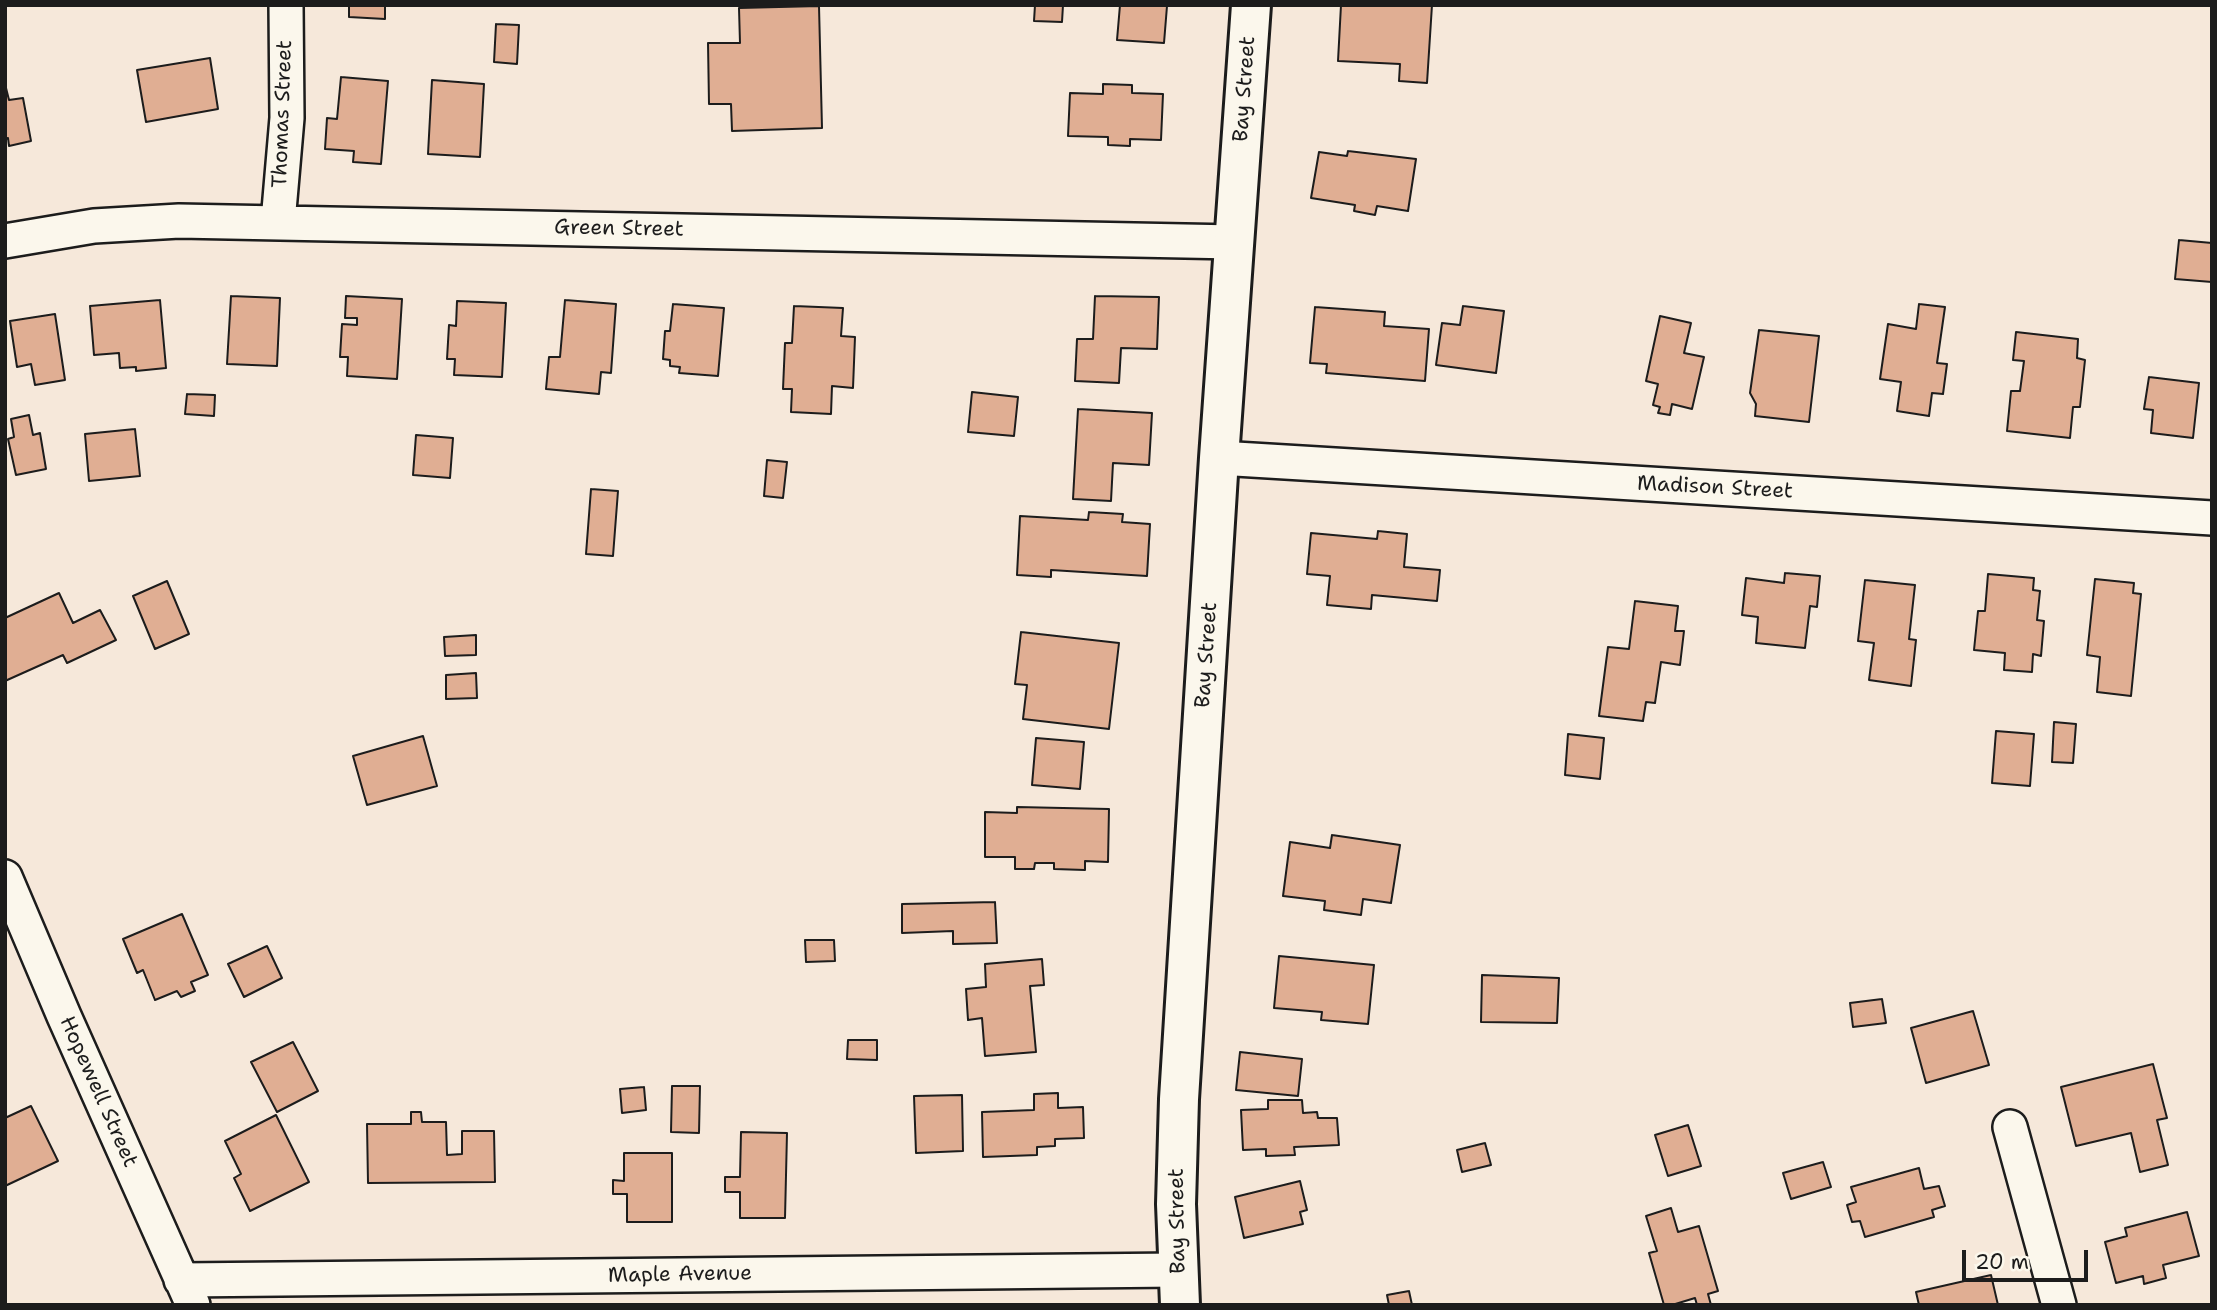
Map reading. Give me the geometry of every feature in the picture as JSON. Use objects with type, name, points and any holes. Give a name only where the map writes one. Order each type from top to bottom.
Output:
[{"type":"main road","name":"Bay Street","points":[[1179,1287],[1176,1204],[1179,1099],[1219,458],[1251,5]]},
{"type":"street","name":"Thomas Street","points":[[278,222],[287,118],[286,5]]},
{"type":"street","name":"Green Street","points":[[5,241],[53,232],[179,221],[1235,242]]},
{"type":"street","name":"Madison Street","points":[[1219,458],[2212,518]]},
{"type":"street","name":"Hopewell Street","points":[[5,877],[187,1292]]},
{"type":"street","points":[[2010,1127],[2059,1305]]},
{"type":"street","name":"Maple Avenue","points":[[187,1292],[1179,1287]]},
{"type":"building","points":[[349,5],[385,5],[385,19],[349,17]]},
{"type":"building","points":[[1035,5],[1063,5],[1062,22],[1034,21]]},
{"type":"building","points":[[1120,5],[1174,5],[1167,6],[1164,43],[1117,40]]},
{"type":"building","points":[[1341,5],[1432,5],[1427,83],[1399,81],[1400,64],[1338,61]]},
{"type":"building","points":[[819,6],[822,128],[732,131],[731,104],[709,104],[708,43],[740,43],[739,8]]},
{"type":"building","points":[[496,24],[519,25],[517,64],[494,62]]},
{"type":"building","points":[[210,58],[218,109],[146,122],[137,70]]},
{"type":"building","points":[[341,77],[388,81],[381,164],[353,162],[354,151],[325,149],[327,118],[337,119]]},
{"type":"building","points":[[432,80],[484,84],[480,157],[428,154]]},
{"type":"building","points":[[5,84],[9,100],[23,98],[31,141],[9,146],[8,138],[5,139]]},
{"type":"building","points":[[1103,84],[1132,85],[1132,93],[1163,94],[1161,140],[1130,139],[1130,146],[1108,145],[1108,137],[1068,136],[1070,93],[1103,94]]},
{"type":"building","points":[[1348,151],[1416,159],[1408,211],[1377,206],[1375,215],[1354,211],[1355,205],[1311,198],[1319,152],[1347,156]]},
{"type":"building","points":[[2179,240],[2212,243],[2212,282],[2175,279]]},
{"type":"building","points":[[231,296],[280,298],[277,366],[227,364]]},
{"type":"building","points":[[346,296],[402,299],[397,379],[347,376],[348,357],[340,357],[342,324],[357,325],[357,318],[345,318]]},
{"type":"building","points":[[1095,296],[1159,297],[1157,349],[1121,348],[1119,383],[1075,381],[1077,339],[1093,339]]},
{"type":"building","points":[[160,300],[166,368],[136,371],[136,367],[120,368],[119,353],[94,355],[90,306]]},
{"type":"building","points":[[565,300],[616,304],[611,373],[601,372],[599,394],[546,389],[549,357],[560,357]]},
{"type":"building","points":[[457,301],[506,303],[502,377],[454,375],[455,359],[447,359],[449,325],[456,326]]},
{"type":"building","points":[[673,304],[724,308],[718,376],[679,373],[680,367],[670,366],[670,360],[663,359],[665,331],[670,331]]},
{"type":"building","points":[[1919,304],[1945,307],[1937,363],[1947,364],[1943,394],[1932,393],[1929,416],[1897,411],[1901,382],[1880,379],[1888,324],[1916,329]]},
{"type":"building","points":[[794,306],[843,308],[841,336],[855,337],[853,388],[832,386],[831,414],[791,412],[792,389],[783,389],[785,343],[792,343]]},
{"type":"building","points":[[1463,306],[1504,311],[1496,373],[1436,365],[1442,323],[1460,325]]},
{"type":"building","points":[[1315,307],[1385,312],[1384,326],[1429,329],[1425,381],[1326,373],[1327,364],[1310,363]]},
{"type":"building","points":[[55,314],[65,380],[35,385],[31,364],[17,367],[10,321]]},
{"type":"building","points":[[1660,316],[1691,323],[1684,353],[1704,357],[1692,409],[1672,404],[1670,415],[1658,413],[1660,407],[1653,405],[1658,384],[1646,381]]},
{"type":"building","points":[[1759,330],[1819,336],[1809,422],[1755,416],[1756,404],[1750,393]]},
{"type":"building","points":[[2016,332],[2078,339],[2077,358],[2085,360],[2080,407],[2073,407],[2070,438],[2007,431],[2011,391],[2020,391],[2024,361],[2013,360]]},
{"type":"building","points":[[2149,377],[2199,383],[2193,438],[2151,433],[2153,410],[2144,409]]},
{"type":"building","points":[[972,392],[1018,397],[1014,436],[968,432]]},
{"type":"building","points":[[187,394],[215,395],[214,416],[185,414]]},
{"type":"building","points":[[1078,409],[1152,413],[1149,465],[1113,463],[1111,501],[1073,499]]},
{"type":"building","points":[[29,415],[33,435],[40,433],[46,469],[16,475],[8,439],[14,437],[11,419]]},
{"type":"building","points":[[135,429],[140,476],[89,481],[85,434]]},
{"type":"building","points":[[416,435],[453,438],[450,478],[413,475]]},
{"type":"building","points":[[767,460],[787,462],[783,498],[764,496]]},
{"type":"building","points":[[591,489],[618,491],[613,556],[586,554]]},
{"type":"building","points":[[1089,512],[1123,514],[1122,522],[1150,524],[1147,576],[1051,570],[1051,577],[1017,575],[1020,516],[1088,520]]},
{"type":"building","points":[[1378,531],[1407,534],[1404,567],[1440,570],[1437,601],[1372,595],[1371,609],[1327,605],[1330,576],[1307,574],[1311,533],[1377,539]]},
{"type":"building","points":[[1785,573],[1820,576],[1817,607],[1810,606],[1805,648],[1756,643],[1758,617],[1742,615],[1746,578],[1784,583]]},
{"type":"building","points":[[1988,574],[2034,578],[2033,590],[2040,591],[2037,620],[2044,621],[2041,656],[2033,654],[2032,672],[2004,670],[2005,653],[1974,650],[1978,611],[1985,611]]},
{"type":"building","points":[[2095,579],[2134,583],[2133,593],[2141,594],[2131,696],[2097,692],[2100,657],[2087,655]]},
{"type":"building","points":[[1865,580],[1915,585],[1909,639],[1916,640],[1911,686],[1869,680],[1874,643],[1858,641]]},
{"type":"building","points":[[167,581],[189,634],[155,649],[133,596]]},
{"type":"building","points":[[59,593],[73,623],[100,610],[116,640],[67,663],[63,655],[5,681],[5,618]]},
{"type":"building","points":[[1635,601],[1678,606],[1675,631],[1684,631],[1680,665],[1661,662],[1655,703],[1646,702],[1643,721],[1599,716],[1608,647],[1629,649]]},
{"type":"building","points":[[1021,632],[1119,643],[1109,729],[1023,719],[1027,685],[1015,684]]},
{"type":"building","points":[[476,635],[476,655],[445,656],[444,637]]},
{"type":"building","points":[[476,673],[477,698],[446,699],[446,675]]},
{"type":"building","points":[[2054,722],[2076,724],[2073,763],[2052,762]]},
{"type":"building","points":[[1996,731],[2034,734],[2030,786],[1992,783]]},
{"type":"building","points":[[1568,734],[1604,738],[1600,779],[1565,775]]},
{"type":"building","points":[[423,736],[437,786],[367,805],[353,756]]},
{"type":"building","points":[[1036,738],[1084,742],[1080,789],[1032,785]]},
{"type":"building","points":[[1017,807],[1109,809],[1108,862],[1085,861],[1085,870],[1054,869],[1054,863],[1035,863],[1034,869],[1015,869],[1015,857],[985,857],[985,812],[1017,813]]},
{"type":"building","points":[[1332,835],[1400,845],[1391,903],[1363,899],[1361,915],[1324,910],[1325,901],[1283,896],[1290,842],[1330,848]]},
{"type":"building","points":[[995,902],[997,943],[953,944],[953,931],[902,933],[902,904]]},
{"type":"building","points":[[182,914],[208,975],[191,982],[195,991],[181,997],[177,991],[155,1000],[143,970],[137,973],[123,939]]},
{"type":"building","points":[[805,940],[834,940],[835,961],[806,962]]},
{"type":"building","points":[[267,946],[282,978],[244,997],[228,964]]},
{"type":"building","points":[[1279,956],[1374,965],[1368,1024],[1321,1020],[1322,1012],[1274,1008]]},
{"type":"building","points":[[1042,959],[1044,985],[1030,986],[1036,1052],[985,1056],[982,1018],[968,1020],[966,989],[986,987],[985,964]]},
{"type":"building","points":[[1482,975],[1559,978],[1557,1023],[1481,1022]]},
{"type":"building","points":[[1882,999],[1886,1023],[1853,1027],[1850,1003]]},
{"type":"building","points":[[1973,1011],[1989,1065],[1926,1083],[1911,1028]]},
{"type":"building","points":[[848,1040],[877,1040],[877,1060],[847,1059]]},
{"type":"building","points":[[293,1042],[318,1091],[277,1112],[251,1062]]},
{"type":"building","points":[[1240,1052],[1302,1059],[1298,1096],[1236,1090]]},
{"type":"building","points":[[2153,1064],[2167,1118],[2157,1120],[2168,1165],[2140,1172],[2131,1133],[2076,1146],[2061,1087]]},
{"type":"building","points":[[672,1086],[700,1086],[699,1133],[671,1132]]},
{"type":"building","points":[[644,1087],[646,1110],[622,1113],[620,1089]]},
{"type":"building","points":[[1058,1093],[1058,1108],[1083,1107],[1084,1138],[1055,1139],[1055,1146],[1037,1147],[1037,1155],[983,1157],[982,1112],[1034,1110],[1034,1094]]},
{"type":"building","points":[[962,1095],[963,1151],[916,1153],[914,1096]]},
{"type":"building","points":[[1268,1100],[1302,1100],[1303,1113],[1317,1112],[1318,1118],[1337,1118],[1339,1145],[1294,1147],[1295,1155],[1266,1156],[1266,1149],[1243,1150],[1241,1110],[1268,1109]]},
{"type":"building","points":[[31,1106],[58,1161],[5,1186],[5,1118]]},
{"type":"building","points":[[411,1112],[421,1112],[422,1122],[446,1122],[447,1155],[462,1154],[462,1131],[494,1131],[495,1182],[368,1183],[367,1124],[411,1124]]},
{"type":"building","points":[[276,1115],[309,1182],[250,1211],[234,1178],[241,1174],[225,1141]]},
{"type":"building","points":[[1688,1125],[1701,1166],[1668,1176],[1655,1135]]},
{"type":"building","points":[[741,1132],[787,1133],[785,1218],[740,1218],[740,1192],[725,1192],[725,1177],[740,1177]]},
{"type":"building","points":[[1485,1143],[1491,1165],[1462,1172],[1457,1150]]},
{"type":"building","points":[[624,1153],[672,1153],[672,1222],[627,1222],[627,1194],[613,1194],[613,1180],[624,1181]]},
{"type":"building","points":[[1823,1162],[1831,1187],[1791,1199],[1783,1173]]},
{"type":"building","points":[[1919,1168],[1924,1189],[1939,1186],[1945,1206],[1932,1210],[1934,1217],[1865,1237],[1860,1221],[1852,1222],[1847,1205],[1856,1202],[1851,1187]]},
{"type":"building","points":[[1300,1181],[1307,1210],[1300,1212],[1303,1224],[1244,1238],[1235,1197]]},
{"type":"building","points":[[1671,1208],[1678,1232],[1699,1226],[1718,1291],[1708,1294],[1711,1305],[1697,1305],[1695,1298],[1664,1305],[1649,1253],[1657,1251],[1646,1216]]},
{"type":"building","points":[[2187,1212],[2199,1256],[2163,1265],[2166,1278],[2144,1284],[2143,1276],[2116,1283],[2105,1242],[2127,1236],[2125,1228]]},
{"type":"building","points":[[1991,1275],[1998,1305],[1919,1305],[1916,1292]]},
{"type":"building","points":[[1409,1291],[1412,1305],[1389,1305],[1387,1295]]}]
